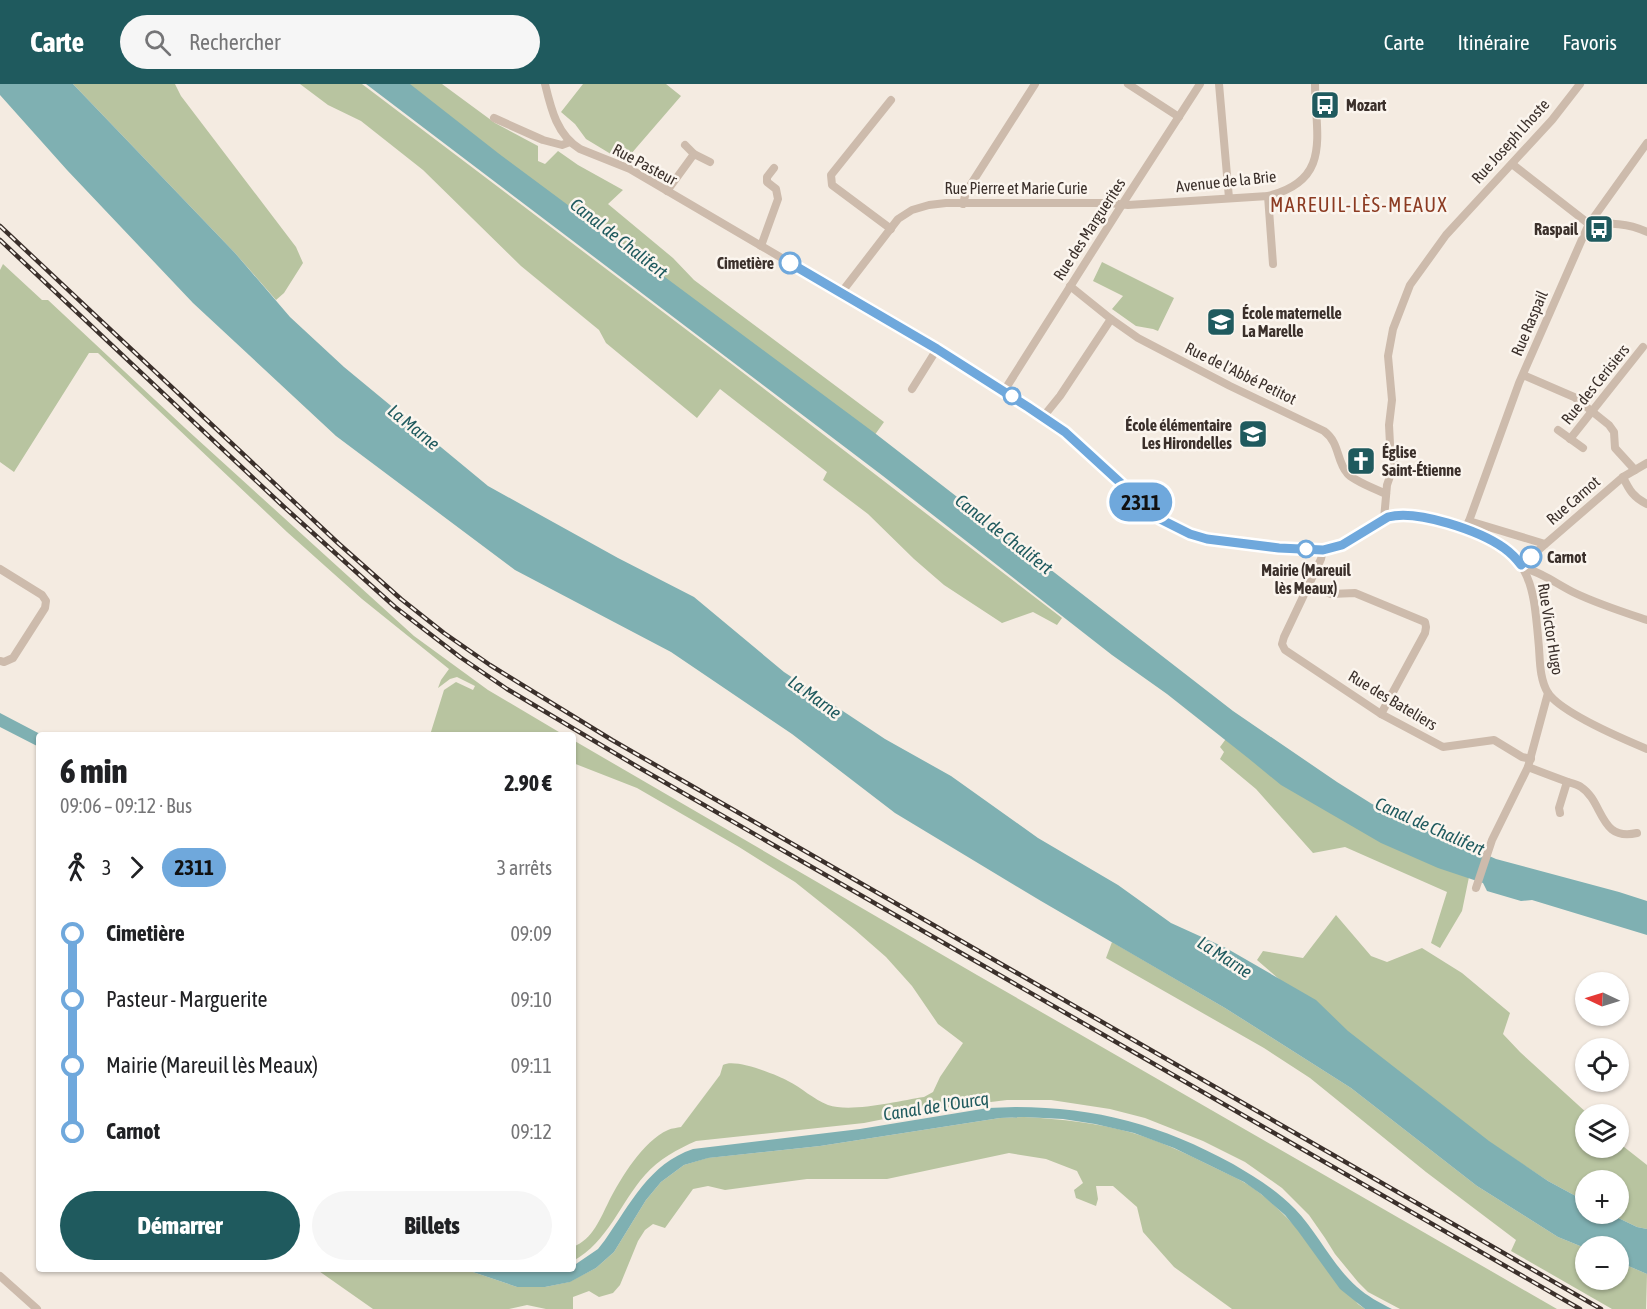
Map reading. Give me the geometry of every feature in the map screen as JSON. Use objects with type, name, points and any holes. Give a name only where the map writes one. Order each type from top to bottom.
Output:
[{"type":"street","name":"Rue Pasteur","points":[[545,84],[556,123],[570,142],[580,149],[630,170],[667,191],[937,349],[1004,391],[1065,432],[1160,519],[1190,534],[1207,539],[1323,550]]},
{"type":"street","points":[[963,204],[966,192],[1035,84]]},
{"type":"street","points":[[1128,84],[1179,117]]},
{"type":"street","name":"Rue des Marguerites","points":[[1004,391],[1200,84]]},
{"type":"street","points":[[1219,84],[1229,198]]},
{"type":"street","name":"Avenue de la Brie","points":[[1122,205],[1268,196],[1295,185],[1308,172],[1316,159],[1318,142],[1315,84]]},
{"type":"street","name":"Rue Joseph Lhoste","points":[[1384,519],[1386,494],[1394,465],[1389,426],[1392,400],[1388,356],[1393,328],[1410,285],[1446,235],[1552,120],[1580,84]]},
{"type":"street","points":[[891,100],[831,176],[831,179],[832,185],[891,229]]},
{"type":"street","points":[[494,118],[543,140],[562,145],[570,142]]},
{"type":"street","name":"Rue Raspail","points":[[1467,525],[1523,375],[1589,224],[1647,143]]},
{"type":"street","points":[[685,145],[694,154],[711,162]]},
{"type":"street","points":[[667,191],[694,154]]},
{"type":"street","points":[[1512,164],[1589,224],[1616,223],[1634,226],[1647,232]]},
{"type":"street","points":[[761,246],[778,199],[776,189],[767,182],[767,177],[774,168]]},
{"type":"street","points":[[1268,196],[1273,264]]},
{"type":"street","name":"Rue Pierre et Marie Curie","points":[[841,293],[898,219],[920,207],[937,204],[1108,203],[1122,205]]},
{"type":"street","name":"Rue de l'Abbé Petitot","points":[[1070,286],[1131,334],[1230,386],[1324,431],[1331,436],[1345,471],[1350,477],[1386,494]]},
{"type":"street","points":[[1043,417],[1060,396],[1111,319]]},
{"type":"street","name":"Rue des Cerisiers","points":[[1570,439],[1643,347]]},
{"type":"street","points":[[912,389],[937,349]]},
{"type":"street","points":[[1523,375],[1568,394],[1609,424],[1614,432],[1615,448],[1635,470]]},
{"type":"street","name":"Rue des Cerisiers","points":[[1558,430],[1582,448]]},
{"type":"street","name":"Rue Carnot","points":[[1522,566],[1623,477],[1647,463]]},
{"type":"street","points":[[1623,477],[1631,493],[1639,501],[1647,504]]},
{"type":"street","points":[[1381,714],[1425,633],[1425,622],[1355,593],[1331,594],[1309,585],[1323,550],[1342,545],[1396,514],[1467,525],[1545,544]]},
{"type":"street","points":[[1467,525],[1505,548],[1522,566],[1534,570],[1572,592],[1647,620]]},
{"type":"street","name":"Rue Victor Hugo","points":[[1522,566],[1534,599],[1541,671],[1548,693],[1576,715],[1647,749]]},
{"type":"street","points":[[0,569],[42,595],[46,601],[45,608],[13,658],[4,662],[0,661]]},
{"type":"street","name":"Rue des Bateliers","points":[[1309,585],[1284,637],[1282,644],[1285,650],[1381,714],[1443,747],[1494,740],[1529,763],[1581,787],[1592,798],[1604,822],[1619,834],[1637,833]]},
{"type":"street","points":[[1476,888],[1490,846],[1529,763],[1548,693]]},
{"type":"street","points":[[1560,813],[1559,808],[1567,782]]},
{"type":"street","points":[[0,1276],[37,1309]]},
{"type":"green space","points":[[73,84],[175,84],[181,96],[296,247],[303,263],[284,293],[276,300],[235,253]]},
{"type":"green space","points":[[300,84],[362,84],[1062,618],[1057,625],[1033,612],[1002,623],[944,585],[868,514],[823,480],[827,472],[720,389],[697,418],[606,343],[599,330],[521,266],[423,170],[361,121],[328,105]]},
{"type":"green space","points":[[407,84],[442,84],[495,123],[538,146],[538,161],[545,164],[558,151],[623,190],[608,204],[673,258],[694,280],[884,422],[874,436],[450,120]]},
{"type":"green space","points":[[583,84],[666,84],[681,96],[624,162],[586,139],[575,124],[561,112]]},
{"type":"green space","points":[[1102,262],[1174,298],[1158,331],[1136,326],[1112,309],[1123,296],[1093,281]]},
{"type":"green space","points":[[3,264],[42,300],[48,300],[414,636],[488,690],[559,732],[431,732],[444,690],[456,682],[473,690],[475,686],[457,677],[438,688],[449,669],[362,599],[287,532],[98,353],[89,353],[14,472],[0,462],[0,270]]},
{"type":"green space","points":[[1228,736],[1469,877],[1462,911],[1440,948],[1431,943],[1447,892],[1345,847],[1313,853],[1256,789],[1220,759],[1224,752],[1220,747]]},
{"type":"green space","points":[[576,742],[1557,1309],[1400,1309],[1368,1292],[1335,1254],[1309,1215],[1282,1188],[1245,1162],[1203,1141],[1145,1118],[1110,1109],[1051,1100],[1007,1100],[934,1109],[864,1123],[696,1141],[682,1147],[650,1169],[605,1233],[576,1259],[576,1245],[591,1234],[626,1171],[650,1142],[670,1129],[681,1127],[720,1075],[723,1065],[729,1063],[745,1065],[765,1071],[788,1081],[828,1105],[862,1107],[924,1097],[933,1092],[940,1077],[963,1043],[938,1024],[912,986],[886,957],[795,882],[637,788],[576,764]]},
{"type":"green space","points":[[1336,915],[1371,956],[1387,962],[1422,948],[1462,973],[1510,1013],[1503,1034],[1577,1104],[1575,1104],[1575,1158],[1629,1158],[1629,1151],[1647,1165],[1647,1229],[1629,1223],[1629,1170],[1575,1170],[1575,1196],[1548,1181],[1448,1115],[1335,1028],[1257,960],[1263,951],[1303,958]]},
{"type":"green space","points":[[1112,942],[1225,1008],[1351,1088],[1477,1186],[1558,1237],[1575,1244],[1575,1288],[1511,1251],[1516,1240],[1426,1172],[1310,1078],[1264,1048],[1106,958]]},
{"type":"green space","points":[[1024,1117],[1079,1122],[1133,1133],[1172,1148],[1243,1181],[1288,1219],[1358,1304],[1365,1309],[1232,1309],[1174,1267],[1143,1232],[1137,1207],[1113,1186],[1096,1186],[1098,1199],[1096,1206],[1076,1198],[1074,1190],[1083,1183],[1077,1171],[1046,1159],[1009,1153],[887,1179],[807,1179],[725,1190],[708,1186],[693,1189],[665,1228],[653,1224],[645,1230],[638,1241],[620,1285],[613,1293],[599,1297],[589,1291],[573,1297],[573,1309],[546,1309],[527,1305],[509,1309],[373,1309],[320,1272],[473,1272],[517,1287],[545,1287],[569,1282],[596,1268],[614,1252],[646,1200],[661,1182],[684,1165],[707,1158],[820,1146],[1000,1118]]},
{"type":"green space","points":[[1629,1266],[1647,1274],[1646,1309],[1612,1309],[1579,1290],[1629,1290]]},
{"type":"water","name":"La Marne","points":[[0,84],[73,84],[235,253],[290,317],[344,367],[488,486],[694,597],[784,672],[885,739],[951,776],[1038,838],[1118,885],[1171,923],[1226,948],[1316,1000],[1348,1031],[1489,1141],[1548,1181],[1575,1196],[1575,1224],[1629,1223],[1647,1229],[1647,1274],[1629,1266],[1629,1236],[1575,1236],[1575,1244],[1558,1237],[1477,1186],[1351,1088],[1225,1008],[895,813],[792,734],[671,652],[515,570],[336,436],[193,303],[67,170],[0,95]]},
{"type":"water","name":"Canal de Chalifert","points":[[366,84],[410,84],[498,153],[876,434],[1233,711],[1337,782],[1372,804],[1496,859],[1647,901],[1647,935],[1532,900],[1521,901],[1487,891],[1483,883],[1438,868],[1381,843],[1281,785],[1167,694],[1112,655],[883,476]]},
{"type":"water","points":[[0,713],[36,732],[36,745],[0,727]]},
{"type":"water","points":[[988,1108],[1045,1108],[1101,1115],[1154,1129],[1207,1150],[1266,1184],[1288,1202],[1303,1218],[1348,1278],[1365,1293],[1392,1309],[1365,1309],[1340,1289],[1285,1215],[1244,1182],[1174,1148],[1134,1133],[1063,1119],[1024,1117],[1000,1118],[820,1146],[708,1158],[684,1165],[661,1182],[646,1200],[614,1252],[596,1268],[570,1282],[545,1287],[517,1287],[473,1272],[576,1272],[576,1264],[598,1249],[642,1186],[664,1164],[693,1149],[860,1129]]},
{"type":"railway","points":[[0,226],[338,543],[401,599],[490,665],[612,740],[1601,1309]]},
{"type":"railway","points":[[0,240],[283,506],[395,607],[460,657],[507,689],[638,767],[1580,1309]]},
{"type":"bus line","name":"2311","points":[[790,263],[937,349],[1065,432],[1160,519],[1190,534],[1207,539],[1279,548],[1323,550],[1342,545],[1396,514],[1436,520],[1491,540],[1514,555],[1521,565],[1531,557]]},
{"type":"place","name":"Mozart","points":[[1325,105]]},
{"type":"place","name":"Raspail","points":[[1599,229]]},
{"type":"place","name":"Cimetière","points":[[790,263]]},
{"type":"place","name":"École maternelle La Marelle","points":[[1221,322]]},
{"type":"place","name":"École élémentaire Les Hirondelles","points":[[1253,434]]},
{"type":"place","name":"Église Saint-Étienne","points":[[1361,461]]},
{"type":"place","name":"Mairie (Mareuil lès Meaux)","points":[[1306,549]]},
{"type":"place","name":"Carnot","points":[[1531,557]]},
{"type":"district","name":"MAREUIL-LÈS-MEAUX","points":[[1359,204]]},
{"type":"water label","name":"Canal de l'Ourcq","points":[[936,1106]]}]
